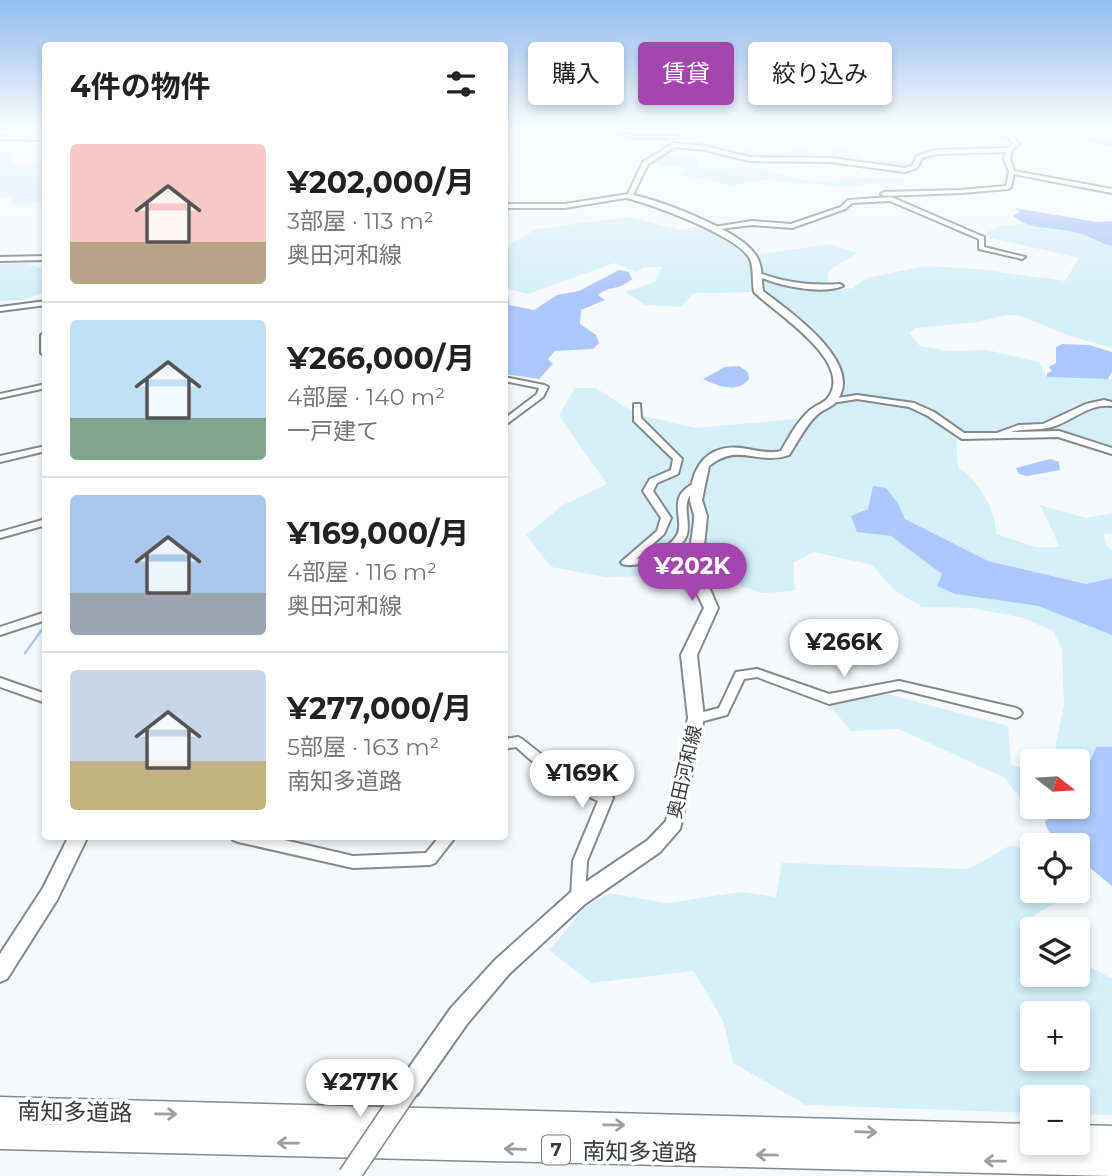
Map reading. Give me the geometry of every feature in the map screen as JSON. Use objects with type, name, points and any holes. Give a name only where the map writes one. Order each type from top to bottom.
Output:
[{"type":"highway","name":"南知多道路","points":[[0,1110],[1020,1137]]},
{"type":"highway","name":"南知多道路","points":[[0,1136],[1112,1164]]},
{"type":"highway","points":[[1090,1138],[1112,1139]]},
{"type":"main road","points":[[634,186],[629,196],[646,198],[711,228],[752,255],[759,275],[759,292],[786,312],[829,356],[839,377],[832,401],[813,413],[785,453],[772,456],[740,449],[727,450],[702,465],[700,484]]},
{"type":"main road","name":"奥田河和線","points":[[349,1176],[459,1016],[493,977],[578,898],[654,846],[674,824],[696,718],[689,656],[711,608],[697,575],[701,516],[696,500],[700,484]]},
{"type":"main road","points":[[0,972],[50,894],[77,840]]},
{"type":"street","points":[[876,198],[870,195],[947,194],[1008,186]]},
{"type":"street","points":[[1085,186],[1112,191]]},
{"type":"street","points":[[508,206],[565,206],[629,196]]},
{"type":"street","points":[[711,228],[752,223],[792,226],[843,208],[850,201],[891,199],[982,238],[981,248],[1022,257]]},
{"type":"street","points":[[0,259],[42,258]]},
{"type":"street","points":[[759,275],[772,281],[816,288],[840,286]]},
{"type":"street","points":[[0,309],[42,304]]},
{"type":"street","points":[[508,380],[544,387],[540,394],[508,419]]},
{"type":"street","points":[[0,396],[42,387]]},
{"type":"street","points":[[832,401],[857,397],[911,405],[931,414],[962,436],[995,438],[1059,434],[1112,451]]},
{"type":"street","points":[[995,438],[1011,427],[1047,426],[1097,402],[1112,404]]},
{"type":"street","points":[[637,406],[638,419],[678,459],[675,472],[653,481],[648,491],[666,518],[661,532],[626,562],[630,565],[637,564],[677,544],[683,534],[680,507],[691,487],[700,484]]},
{"type":"street","points":[[0,459],[42,449]]},
{"type":"street","points":[[0,536],[42,523]]},
{"type":"street","points":[[0,631],[42,617]]},
{"type":"street","points":[[696,718],[723,712],[740,675],[757,673],[829,699],[899,685],[1016,713]]},
{"type":"street","points":[[0,682],[42,698]]},
{"type":"street","points":[[508,743],[518,742],[561,778],[606,798],[580,861],[578,898]]},
{"type":"street","points":[[257,840],[353,862],[430,859],[446,840]]},
{"type":"shaded area","points":[[0,186],[42,186],[42,201],[17,205],[9,197],[0,197]]},
{"type":"shaded area","points":[[630,217],[680,230],[700,226],[728,240],[749,256],[830,244],[857,253],[829,270],[826,291],[853,288],[867,278],[925,266],[977,269],[1065,281],[1079,258],[981,236],[1000,226],[1028,223],[1047,230],[1073,232],[1112,246],[1112,348],[1067,335],[1022,316],[1007,315],[978,322],[916,328],[909,333],[920,346],[948,351],[987,350],[1039,362],[1047,377],[1112,379],[1112,447],[1058,431],[956,435],[958,467],[979,487],[993,515],[996,534],[1036,547],[1060,547],[1040,505],[1086,518],[1112,513],[1112,534],[1104,534],[1105,543],[1112,550],[1112,578],[1086,584],[988,561],[905,519],[898,503],[868,509],[857,532],[891,536],[942,574],[938,586],[955,594],[1038,606],[1112,635],[1112,747],[1096,747],[1090,761],[1090,749],[1055,749],[1064,703],[1062,649],[1053,631],[1023,618],[972,608],[922,607],[894,590],[872,565],[814,552],[793,563],[795,591],[760,593],[710,574],[605,577],[551,567],[526,535],[563,505],[607,484],[559,416],[574,388],[596,388],[636,414],[695,428],[806,418],[835,403],[844,378],[840,366],[822,342],[762,292],[693,293],[681,307],[646,305],[625,292],[655,282],[662,267],[644,267],[637,272],[614,263],[528,294],[508,287],[508,246],[536,229]]},
{"type":"shaded area","points":[[25,263],[42,268],[42,294],[23,300],[0,301],[0,264]]},
{"type":"shaded area","points":[[884,693],[1008,726],[1011,765],[1020,767],[1020,799],[1005,778],[899,729],[851,731],[829,705]]},
{"type":"shaded area","points":[[1011,845],[1020,848],[1020,903],[1055,903],[1034,917],[1020,917],[1020,987],[1090,987],[1090,967],[1112,979],[1112,1115],[1090,1114],[1090,1085],[1020,1085],[1020,1113],[806,1105],[733,1063],[724,1023],[694,971],[591,983],[549,950],[584,908],[609,893],[667,903],[741,892],[776,897],[782,863],[969,869]]},
{"type":"water","points":[[1015,208],[1097,222],[1112,221],[1112,246],[1077,233],[1020,221],[1013,216],[1020,212]]},
{"type":"water","points":[[619,270],[629,272],[632,279],[602,292],[598,295],[605,300],[581,310],[580,324],[596,335],[599,343],[593,349],[555,351],[548,359],[553,364],[539,379],[508,375],[508,295],[509,305],[534,310],[557,295],[579,291]]},
{"type":"water","points":[[1062,344],[1089,345],[1112,352],[1112,372],[1108,379],[1047,377],[1047,373],[1052,371],[1049,367],[1056,363],[1056,347]]},
{"type":"water","points":[[739,366],[748,372],[749,379],[739,386],[721,386],[703,379],[725,367]]},
{"type":"water","points":[[1050,459],[1059,462],[1060,470],[1027,476],[1019,474],[1016,468]]},
{"type":"water","points":[[873,486],[886,488],[898,503],[905,519],[988,561],[1086,584],[1112,578],[1112,635],[1038,606],[955,594],[937,586],[942,574],[891,536],[857,532],[851,516],[868,509]]},
{"type":"water","points":[[1096,747],[1112,747],[1112,886],[1090,868],[1090,833],[1050,833],[1045,821],[1090,819],[1090,761]]},
{"type":"waterway","points":[[25,653],[42,630]]}]
